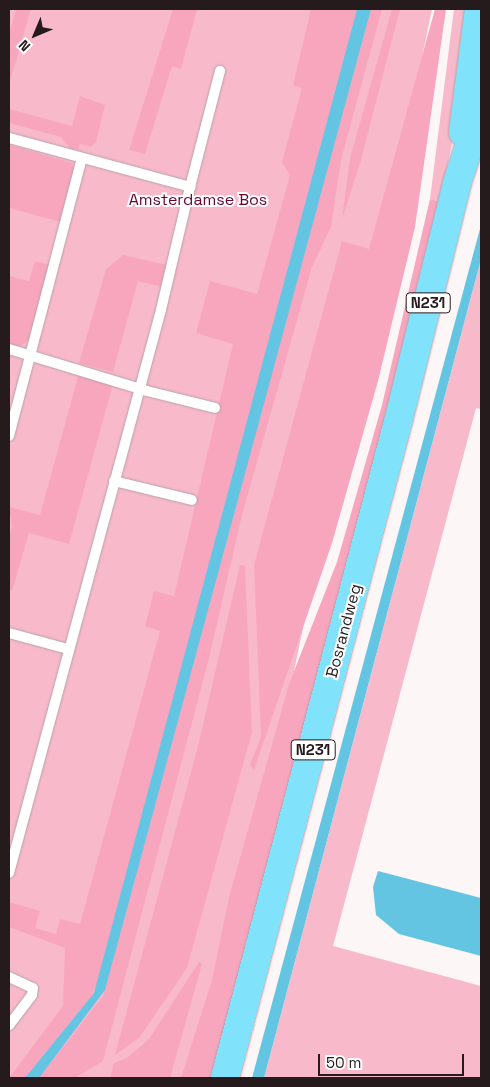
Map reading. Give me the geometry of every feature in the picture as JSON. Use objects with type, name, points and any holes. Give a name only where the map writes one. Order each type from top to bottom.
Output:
[{"type":"main road","name":"Bosrandweg","points":[[457,183],[471,59],[480,9]]},
{"type":"main road","name":"Bosrandweg","points":[[225,1078],[396,431],[457,183],[481,109]]},
{"type":"lane","points":[[9,874],[140,387],[220,71]]},
{"type":"lane","points":[[9,138],[190,186]]},
{"type":"lane","points":[[9,436],[82,158]]},
{"type":"lane","points":[[9,349],[215,408]]},
{"type":"lane","points":[[114,481],[192,500]]},
{"type":"lane","points":[[9,633],[68,649]]},
{"type":"lane","points":[[9,977],[33,988],[32,995],[9,1025]]},
{"type":"green space","name":"Amsterdamse Bos","points":[[9,9],[432,9],[234,959],[201,1078],[9,1078]]},
{"type":"green space","points":[[454,9],[470,9],[458,114],[440,202],[430,199]]},
{"type":"green space","points":[[481,259],[481,409],[476,408],[333,946],[481,986],[481,1078],[264,1078]]},
{"type":"shaded area","points":[[16,9],[31,9],[9,85],[9,34]]},
{"type":"shaded area","points":[[173,9],[197,9],[181,69],[172,66],[145,154],[129,150]]},
{"type":"shaded area","points":[[311,9],[357,9],[97,984],[90,998],[25,1078],[9,1078],[63,1006],[65,948],[9,927],[9,902],[40,911],[35,928],[56,934],[60,919],[80,924],[160,631],[145,626],[154,591],[174,596],[233,344],[196,333],[210,281],[257,294],[290,175],[282,162],[302,88],[293,85]]},
{"type":"shaded area","points":[[382,9],[341,160],[331,227],[312,267],[242,515],[210,654],[103,1061],[75,1078],[39,1078],[103,996],[370,10]]},
{"type":"shaded area","points":[[392,9],[400,9],[361,160],[342,219],[350,158]]},
{"type":"shaded area","points":[[435,9],[446,9],[415,227],[378,381],[332,543],[254,770],[250,765],[261,737],[254,565],[342,241],[369,249]]},
{"type":"shaded area","points":[[80,96],[105,105],[96,142],[91,147],[80,144],[78,150],[70,148],[61,137],[9,123],[9,109],[72,126]]},
{"type":"shaded area","points":[[9,145],[72,163],[74,170],[61,222],[9,208]]},
{"type":"shaded area","points":[[430,199],[440,202],[392,407],[212,1078],[181,1078],[212,980],[229,897],[289,684],[337,562],[382,405]]},
{"type":"shaded area","points":[[123,255],[167,265],[162,287],[138,281],[113,372],[79,363],[106,269]]},
{"type":"shaded area","points":[[35,261],[50,265],[29,340],[21,346],[9,345],[9,276],[29,281]]},
{"type":"shaded area","points":[[79,373],[113,384],[69,544],[29,533],[12,591],[9,590],[9,537],[12,526],[9,507],[40,515]]},
{"type":"shaded area","points":[[240,565],[245,566],[252,732],[187,968],[139,1038],[115,1055],[198,746]]},
{"type":"shaded area","points":[[199,962],[202,964],[170,1078],[110,1078],[114,1063],[127,1058],[149,1039]]},
{"type":"water","points":[[357,9],[371,9],[105,990],[39,1078],[25,1078],[94,993]]},
{"type":"water","points":[[481,225],[481,259],[264,1078],[252,1078]]},
{"type":"water","points":[[378,871],[481,898],[481,956],[399,934],[376,915],[373,887]]}]
